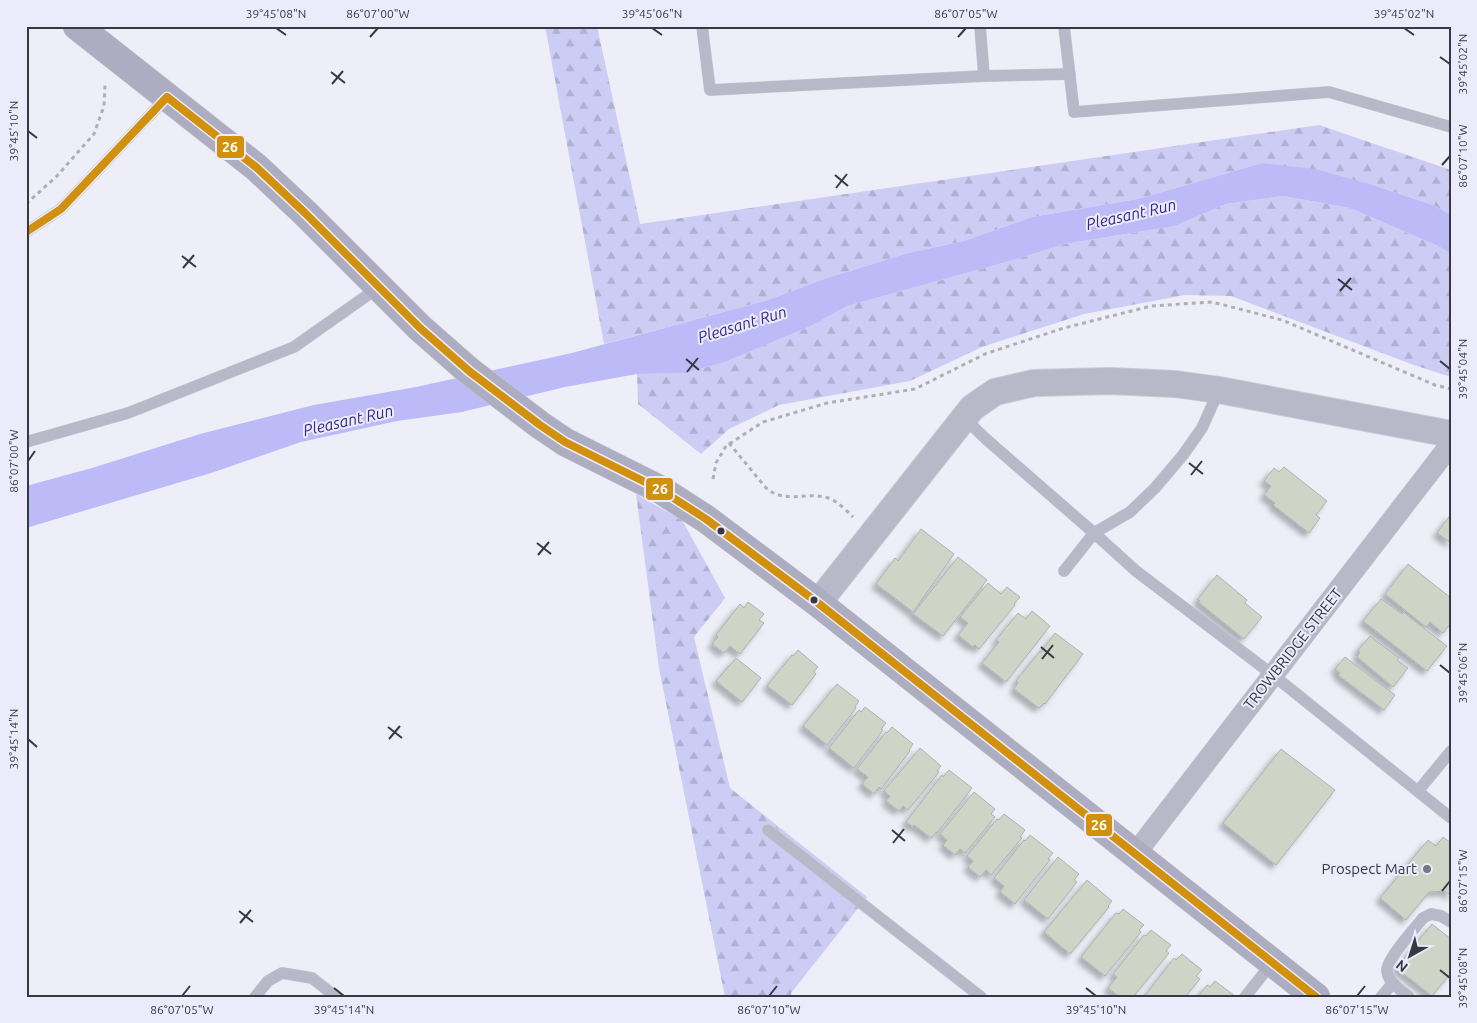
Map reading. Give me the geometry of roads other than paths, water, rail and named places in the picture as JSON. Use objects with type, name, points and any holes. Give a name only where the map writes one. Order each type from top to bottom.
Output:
[{"type":"main road","points":[[77,26],[256,167],[305,213],[420,328],[469,371],[565,442],[661,490],[706,520],[818,603],[1316,997]]},
{"type":"street","points":[[818,603],[972,408],[995,392],[1034,383],[1118,381],[1175,384],[1219,390],[1451,434]]},
{"type":"street","name":"TROWBRIDGE STREET","points":[[1135,854],[1451,444]]},
{"type":"lane","points":[[702,26],[710,90],[984,76],[1070,74]]},
{"type":"lane","points":[[980,26],[984,76]]},
{"type":"lane","points":[[1064,26],[1074,112],[1329,92],[1451,127]]},
{"type":"lane","points":[[26,232],[61,209],[167,97]]},
{"type":"lane","points":[[26,442],[128,413],[294,347],[379,287]]},
{"type":"lane","points":[[1064,571],[1094,533],[1130,512],[1155,488],[1183,455],[1202,428],[1219,390]]},
{"type":"lane","points":[[964,418],[1136,572],[1273,675],[1451,818]]},
{"type":"lane","points":[[1418,791],[1451,751]]},
{"type":"lane","points":[[768,830],[981,997]]},
{"type":"lane","points":[[1409,997],[1392,983],[1387,971],[1389,962],[1423,918],[1431,914],[1442,916],[1451,922]]},
{"type":"lane","points":[[1246,997],[1272,962]]},
{"type":"lane","points":[[255,997],[268,981],[282,973],[312,978],[336,997]]},
{"type":"lane","points":[[1381,997],[1392,983]]},
{"type":"water","name":"Pleasant Run","points":[[1262,163],[1315,169],[1433,205],[1451,215],[1451,254],[1438,246],[1350,208],[1283,196],[1226,204],[1175,226],[1064,244],[1024,257],[847,306],[811,326],[725,362],[686,373],[637,374],[565,387],[462,412],[397,421],[301,442],[211,473],[26,528],[26,486],[92,468],[200,434],[314,405],[416,387],[572,353],[768,300],[824,279],[908,253],[964,241],[1032,217],[1138,199]]},
{"type":"place","name":"Prospect Mart","points":[[1427,869]]}]
